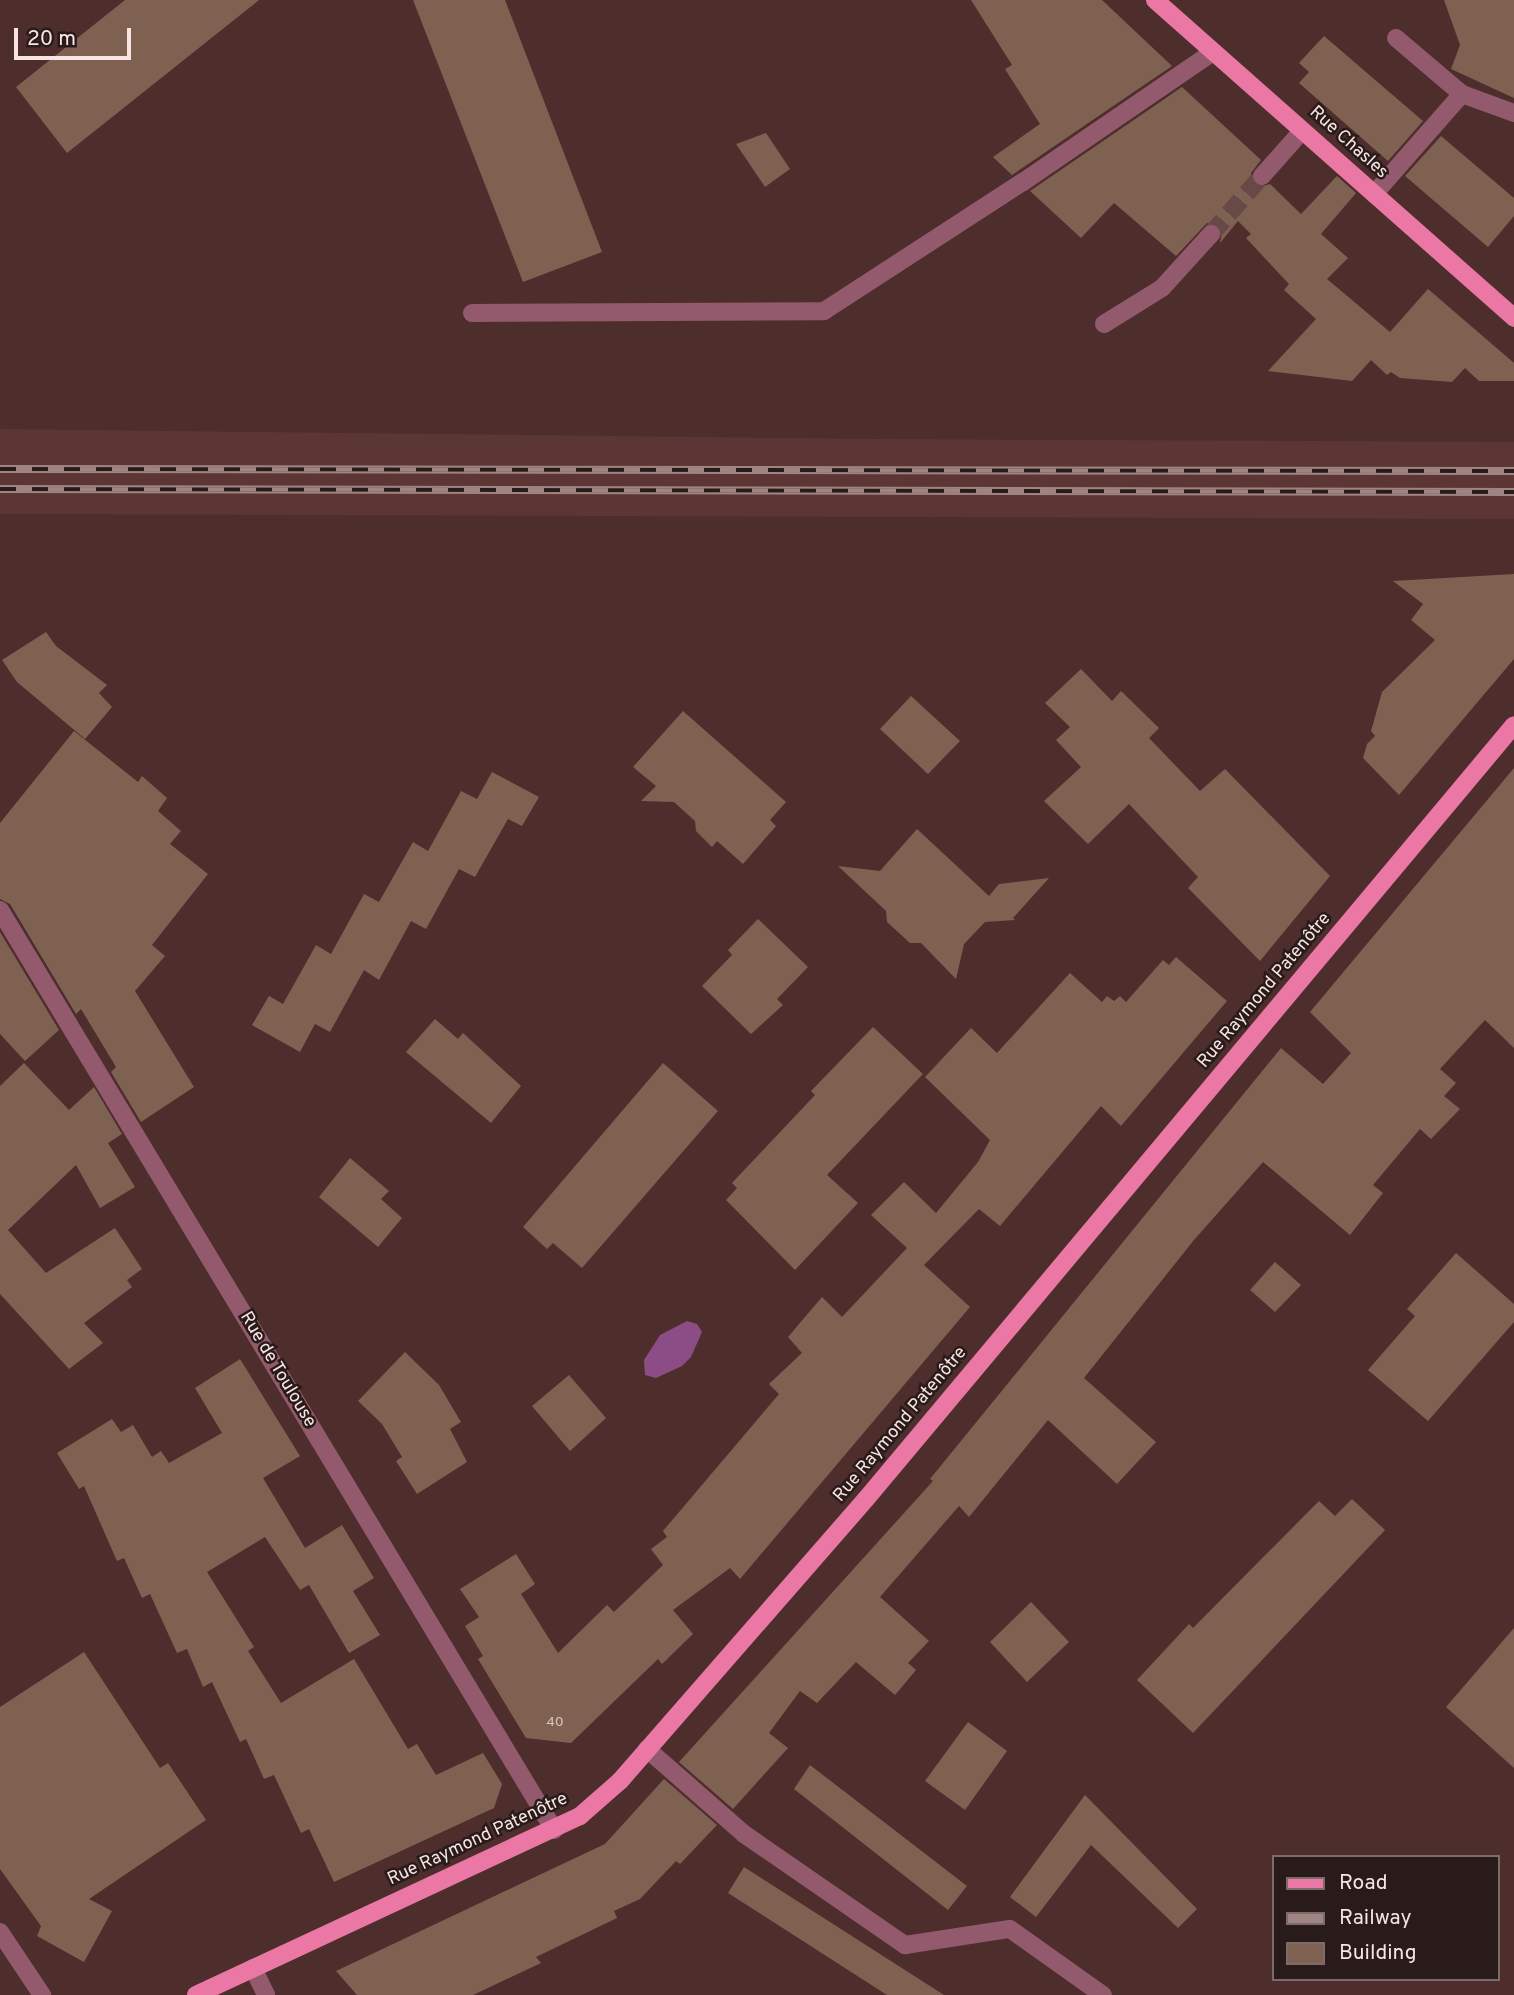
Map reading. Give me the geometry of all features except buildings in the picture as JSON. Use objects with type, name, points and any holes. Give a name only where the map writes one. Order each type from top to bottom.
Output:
[{"type":"main road","name":"Rue Chasles","points":[[1155,0],[1514,318]]},
{"type":"main road","name":"Rue Raymond Patenôtre","points":[[196,1995],[554,1830],[580,1816],[620,1781],[866,1499],[1514,725]]},
{"type":"street","points":[[1396,38],[1462,94],[1514,113]]},
{"type":"street","points":[[472,313],[824,311],[1213,52]]},
{"type":"street","points":[[1374,194],[1462,94]]},
{"type":"street","points":[[1262,176],[1302,131]]},
{"type":"street","points":[[1104,324],[1162,288],[1211,234]]},
{"type":"street","name":"Rue de Toulouse","points":[[0,910],[554,1830]]},
{"type":"street","points":[[647,1749],[744,1834],[905,1945],[1010,1929],[1103,1995]]},
{"type":"street","points":[[0,1932],[42,1995]]},
{"type":"street","points":[[253,1968],[266,1995]]},
{"type":"shaded area","points":[[0,429],[878,439],[1514,442],[1514,519],[0,514]]},
{"type":"shaded area","points":[[687,1321],[697,1324],[702,1332],[691,1357],[682,1366],[656,1378],[645,1375],[644,1360],[660,1335]]},
{"type":"tunnel","points":[[1211,234],[1262,176]]},
{"type":"railway","points":[[0,469],[1514,471]]},
{"type":"railway","points":[[0,489],[1514,492]]}]
